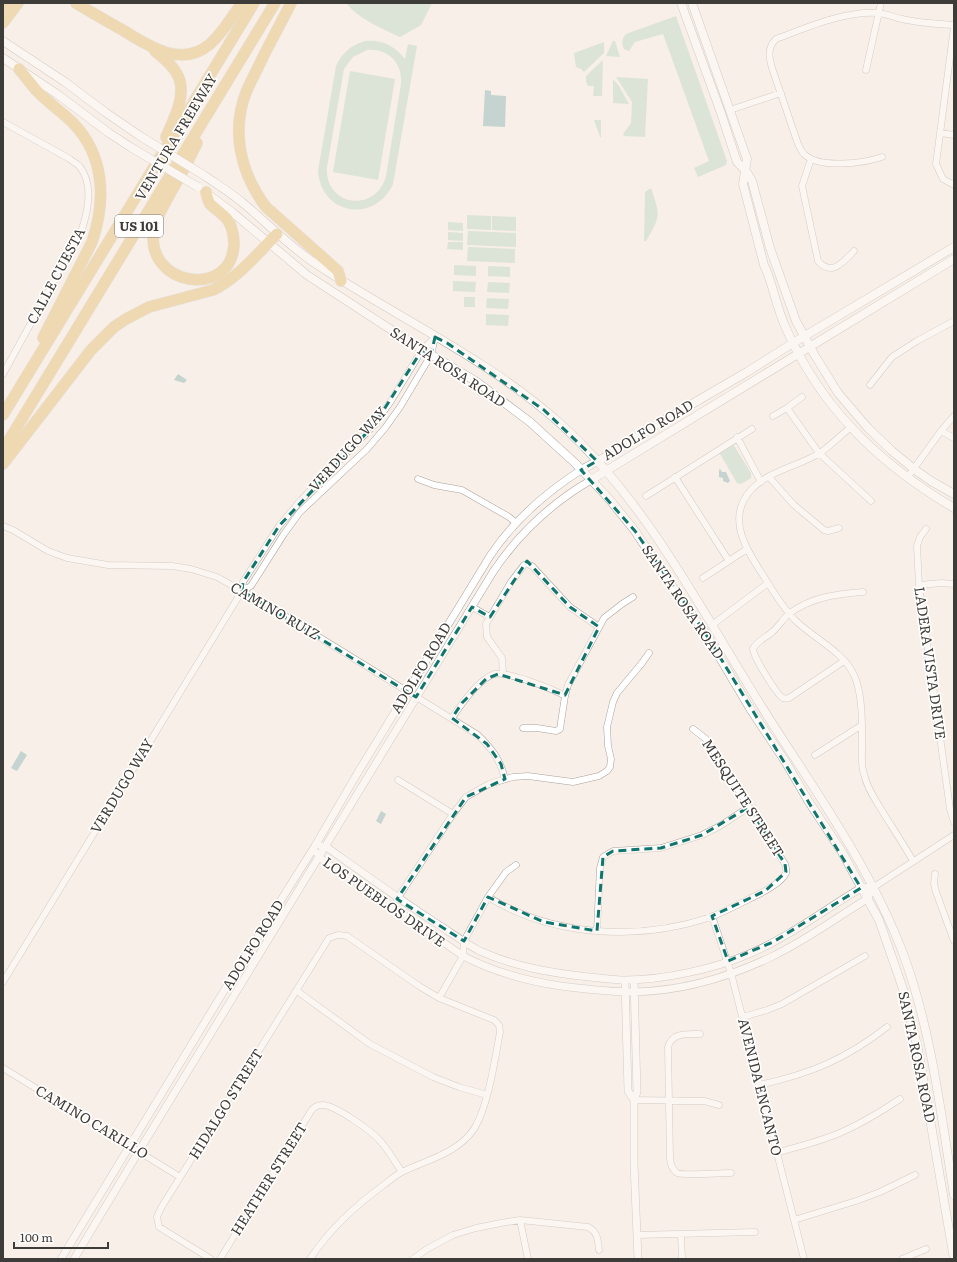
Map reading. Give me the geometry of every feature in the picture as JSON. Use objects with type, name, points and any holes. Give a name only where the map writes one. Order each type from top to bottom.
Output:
[{"type":"highway","points":[[3,24],[18,3]]},
{"type":"highway","points":[[76,3],[149,46],[164,53],[185,55],[202,49],[210,44],[242,3]]},
{"type":"highway","name":"VENTURA FREEWAY","points":[[3,415],[254,3]]},
{"type":"highway","name":"VENTURA FREEWAY","points":[[3,450],[275,3]]},
{"type":"highway","points":[[291,3],[247,91],[240,112],[239,144],[243,163],[249,180],[266,208],[338,271],[341,280]]},
{"type":"highway","points":[[142,186],[174,119],[180,103],[181,94],[180,80],[175,70],[149,46]]},
{"type":"highway","points":[[16,393],[92,242],[97,226],[101,199],[101,186],[97,167],[83,136],[73,123],[37,91],[19,69]]},
{"type":"highway","points":[[202,190],[210,203],[229,222],[234,236],[234,244],[232,254],[227,265],[219,273],[211,278],[191,280],[177,275],[164,266],[155,249],[154,227],[191,156],[221,92]]},
{"type":"highway","points":[[3,464],[91,350],[114,327],[149,307],[214,290],[223,285],[232,279],[277,234]]},
{"type":"main road","points":[[692,3],[747,159],[743,184],[764,265],[784,326],[822,392],[850,428],[886,462],[928,493],[954,508]]},
{"type":"main road","points":[[682,7],[692,16],[725,110],[729,117],[734,120]]},
{"type":"main road","points":[[682,7],[721,113],[737,162],[746,171],[752,181],[770,248],[796,321],[804,337],[838,393],[868,428],[892,451],[914,469],[954,494]]},
{"type":"main road","name":"SANTA ROSA ROAD","points":[[3,41],[65,82],[140,136],[205,176],[241,201],[277,234],[315,264],[486,368],[520,391],[561,425],[597,461],[643,518],[671,559],[858,858],[874,887],[904,956],[924,1021],[954,1195]]},
{"type":"main road","name":"SANTA ROSA ROAD","points":[[3,58],[57,94],[103,129],[202,190],[232,212],[307,275],[422,350],[477,382],[503,401],[547,437],[582,470],[610,500],[635,531],[704,631],[751,710],[842,852],[879,920],[903,989],[918,1049],[954,1259]]},
{"type":"main road","name":"ADOLFO ROAD","points":[[582,470],[954,247]]},
{"type":"main road","name":"ADOLFO ROAD","points":[[592,480],[954,259]]},
{"type":"street","points":[[866,70],[881,3]]},
{"type":"street","points":[[882,157],[872,160],[830,163],[811,159],[805,155],[798,144],[769,56],[770,46],[776,39],[829,21],[852,15],[879,13],[902,20],[954,26],[936,164],[943,179],[952,184],[954,183]]},
{"type":"street","points":[[730,110],[780,93]]},
{"type":"street","name":"CALLE CUESTA","points":[[3,122],[59,152],[80,167],[85,178],[88,191],[88,206],[85,220],[75,245],[3,374]]},
{"type":"street","points":[[941,133],[954,134]]},
{"type":"street","points":[[811,159],[802,186],[818,261],[823,266],[830,268],[837,267],[854,252]]},
{"type":"street","points":[[870,385],[892,357],[917,341],[954,321]]},
{"type":"street","name":"VERDUGO WAY","points":[[3,982],[242,591],[243,582],[278,526],[301,500],[374,425],[422,350],[435,337]]},
{"type":"street","name":"VERDUGO WAY","points":[[242,591],[251,586],[300,512],[367,449],[385,428],[400,407],[431,355],[435,337]]},
{"type":"street","points":[[774,416],[802,396]]},
{"type":"street","points":[[787,408],[819,453],[872,501]]},
{"type":"street","points":[[907,478],[941,431],[954,416]]},
{"type":"street","points":[[850,428],[819,453],[769,477],[751,490],[746,496],[740,513],[740,528],[747,549],[789,613],[799,624],[844,661],[856,678],[861,704],[864,776],[872,794],[913,861]]},
{"type":"street","points":[[646,496],[737,437],[752,429]]},
{"type":"street","points":[[941,431],[954,438]]},
{"type":"street","points":[[737,437],[761,482]]},
{"type":"street","name":"ADOLFO ROAD","points":[[61,1259],[129,1145],[315,846],[407,691],[501,540],[544,496],[582,470]]},
{"type":"street","points":[[675,477],[729,561]]},
{"type":"street","points":[[769,477],[794,505],[824,530],[828,531],[839,528]]},
{"type":"street","points":[[418,479],[434,485],[462,490],[509,517],[516,523]]},
{"type":"street","name":"ADOLFO ROAD","points":[[74,1259],[318,856],[496,566],[527,528],[561,500],[592,480]]},
{"type":"street","name":"CAMINO RUIZ","points":[[3,526],[13,530],[44,549],[67,558],[108,565],[155,565],[191,569],[217,577],[284,615],[478,735],[487,744],[501,764],[505,779]]},
{"type":"street","name":"LADERA VISTA DRIVE","points":[[926,529],[920,537],[917,546],[919,585],[950,809],[954,822]]},
{"type":"street","points":[[703,578],[747,549]]},
{"type":"street","points":[[504,674],[501,656],[486,635],[486,624],[523,565],[527,564],[533,568],[571,609],[599,627]]},
{"type":"street","points":[[712,625],[768,583]]},
{"type":"street","points":[[919,585],[942,583],[954,584]]},
{"type":"street","points":[[844,661],[789,698],[785,698],[781,697],[757,660],[753,649],[756,644],[772,632],[789,613],[821,597],[863,592]]},
{"type":"street","points":[[523,728],[559,730],[561,726],[565,696],[569,683],[599,627],[605,617],[633,597]]},
{"type":"street","points":[[472,607],[490,617]]},
{"type":"street","points":[[397,899],[466,797],[489,784],[505,779],[528,776],[573,782],[599,776],[607,771],[610,767],[611,759],[608,746],[607,727],[613,702],[617,693],[642,663],[648,653]]},
{"type":"street","points":[[452,718],[464,700],[486,679],[494,674],[504,674],[529,681],[565,696]]},
{"type":"street","points":[[815,755],[862,725]]},
{"type":"street","name":"MESQUITE STREET","points":[[693,729],[706,739],[785,864],[786,872],[782,878],[765,891],[712,916]]},
{"type":"street","points":[[398,780],[454,814]]},
{"type":"street","points":[[596,931],[600,868],[603,857],[607,853],[653,849],[702,835],[720,826],[749,807]]},
{"type":"street","name":"LOS PUEBLOS DRIVE","points":[[874,887],[861,888],[773,942],[748,954],[691,972],[625,980],[543,971],[514,964],[492,956],[479,950],[397,899],[325,846],[315,846],[318,856],[338,872],[351,878],[463,956],[473,961],[508,975],[520,978],[572,987],[635,992],[686,985],[731,973],[773,956],[799,942],[867,898],[874,887],[954,835]]},
{"type":"street","points":[[439,998],[463,956],[464,941],[488,897],[506,872],[516,865]]},
{"type":"street","points":[[935,874],[934,884],[936,892],[954,941]]},
{"type":"street","points":[[488,897],[502,906],[544,922],[596,931],[642,932],[683,925],[712,916]]},
{"type":"street","name":"AVENIDA ENCANTO","points":[[712,916],[728,961],[804,1259]]},
{"type":"street","name":"HIDALGO STREET","points":[[211,1259],[159,1227],[157,1217],[180,1177],[329,938],[338,934],[355,941],[409,980],[439,998],[494,1020],[499,1025],[500,1032],[487,1095]]},
{"type":"street","points":[[743,1017],[782,1004],[865,956]]},
{"type":"street","points":[[625,980],[628,1092],[634,1100]]},
{"type":"street","points":[[634,980],[637,1092],[634,1100],[634,1164],[638,1259]]},
{"type":"street","points":[[297,991],[370,1044],[433,1077],[459,1087],[487,1095],[478,1121],[466,1139],[445,1153],[402,1172],[356,1207],[316,1250],[310,1259]]},
{"type":"street","points":[[626,1027],[635,1027]]},
{"type":"street","points":[[759,1085],[801,1075],[829,1063],[869,1041],[887,1027]]},
{"type":"street","points":[[700,1034],[677,1036],[669,1043],[667,1053],[670,1159],[673,1169],[681,1174],[731,1173]]},
{"type":"street","name":"CAMINO CARILLO","points":[[3,1068],[180,1177]]},
{"type":"street","points":[[634,1100],[669,1099],[704,1101],[719,1105]]},
{"type":"street","points":[[777,1152],[821,1140],[843,1132],[870,1118],[900,1099]]},
{"type":"street","name":"HEATHER STREET","points":[[220,1259],[311,1110],[316,1106],[322,1105],[333,1108],[371,1132],[384,1144],[402,1172]]},
{"type":"street","points":[[794,1220],[856,1201],[880,1192],[915,1175]]},
{"type":"street","points":[[413,1259],[435,1244],[467,1230],[520,1220],[588,1227],[597,1235],[599,1250]]},
{"type":"street","points":[[520,1220],[528,1259]]},
{"type":"street","points":[[637,1235],[755,1232]]},
{"type":"street","points":[[681,1235],[682,1259]]},
{"type":"street","points":[[902,1259],[926,1249]]},
{"type":"highlighted area","points":[[435,337],[447,343],[544,410],[597,461],[581,470],[635,531],[704,631],[861,888],[773,942],[728,961],[712,916],[765,891],[786,872],[785,864],[749,807],[702,835],[661,848],[613,851],[603,857],[597,931],[544,922],[488,897],[464,941],[397,899],[466,797],[505,779],[501,764],[487,744],[452,718],[462,703],[486,679],[498,674],[565,695],[599,627],[570,607],[527,561],[490,617],[472,607],[416,697],[242,591],[243,582],[279,526],[374,425],[422,350],[431,355]]},
{"type":"green space","points":[[346,3],[432,3],[421,25],[400,37],[364,19]]},
{"type":"green space","points":[[676,16],[727,161],[726,165],[698,177],[694,168],[709,161],[663,34],[635,42],[629,51],[624,49],[622,45],[626,34]]},
{"type":"green space","points":[[365,41],[377,41],[388,44],[397,50],[405,59],[408,44],[417,46],[393,184],[385,197],[374,205],[362,209],[350,209],[338,205],[328,197],[321,186],[318,171],[336,66],[341,57],[348,50]],"holes":[[[367,50],[375,50],[388,54],[397,63],[401,76],[401,84],[386,176],[380,188],[372,196],[362,200],[352,200],[342,197],[334,190],[328,180],[327,167],[344,69],[353,57]]]},
{"type":"green space","points":[[613,41],[615,41],[620,57],[606,56]]},
{"type":"green space","points":[[604,42],[604,53],[584,72],[576,67],[574,53]]},
{"type":"green space","points":[[603,60],[602,96],[593,96],[594,86],[588,86],[586,76]]},
{"type":"green space","points":[[350,71],[395,79],[378,180],[333,172]]},
{"type":"green space","points":[[616,77],[648,79],[645,137],[624,136],[623,134],[631,123],[632,102]]},
{"type":"green space","points":[[613,79],[619,86],[629,104],[613,103]]},
{"type":"green space","points":[[594,120],[601,120],[601,137],[600,137]]},
{"type":"green space","points":[[651,188],[658,215],[651,233],[646,241],[644,241],[645,192]]},
{"type":"green space","points":[[467,215],[491,216],[491,230],[467,229]]},
{"type":"green space","points":[[492,216],[516,217],[516,231],[492,230]]},
{"type":"green space","points":[[448,222],[463,223],[463,231],[448,230]]},
{"type":"green space","points":[[468,231],[516,233],[516,247],[467,245]]},
{"type":"green space","points":[[448,232],[463,233],[463,241],[448,240]]},
{"type":"green space","points":[[448,242],[463,242],[463,250],[447,249]]},
{"type":"green space","points":[[468,247],[515,249],[515,263],[467,261]]},
{"type":"green space","points":[[454,265],[476,266],[476,276],[454,275]]},
{"type":"green space","points":[[488,266],[510,267],[510,277],[488,276]]},
{"type":"green space","points":[[453,281],[476,282],[475,292],[453,291]]},
{"type":"green space","points":[[488,282],[510,283],[509,293],[487,292]]},
{"type":"green space","points":[[464,297],[475,297],[475,307],[464,307]]},
{"type":"green space","points":[[487,298],[509,299],[508,309],[486,308]]},
{"type":"green space","points":[[486,314],[509,315],[508,326],[486,325]]},
{"type":"green space","points":[[733,444],[751,473],[751,478],[741,484],[737,483],[719,452]]},
{"type":"water","points":[[485,90],[491,91],[491,95],[506,96],[505,127],[483,126]]},
{"type":"water","points":[[178,374],[187,380],[184,383],[174,380]]},
{"type":"water","points":[[720,469],[722,472],[726,472],[730,481],[728,483],[723,481],[723,478],[719,477]]},
{"type":"water","points":[[21,751],[27,755],[17,771],[11,768]]},
{"type":"water","points":[[381,811],[386,814],[381,824],[376,821]]}]
